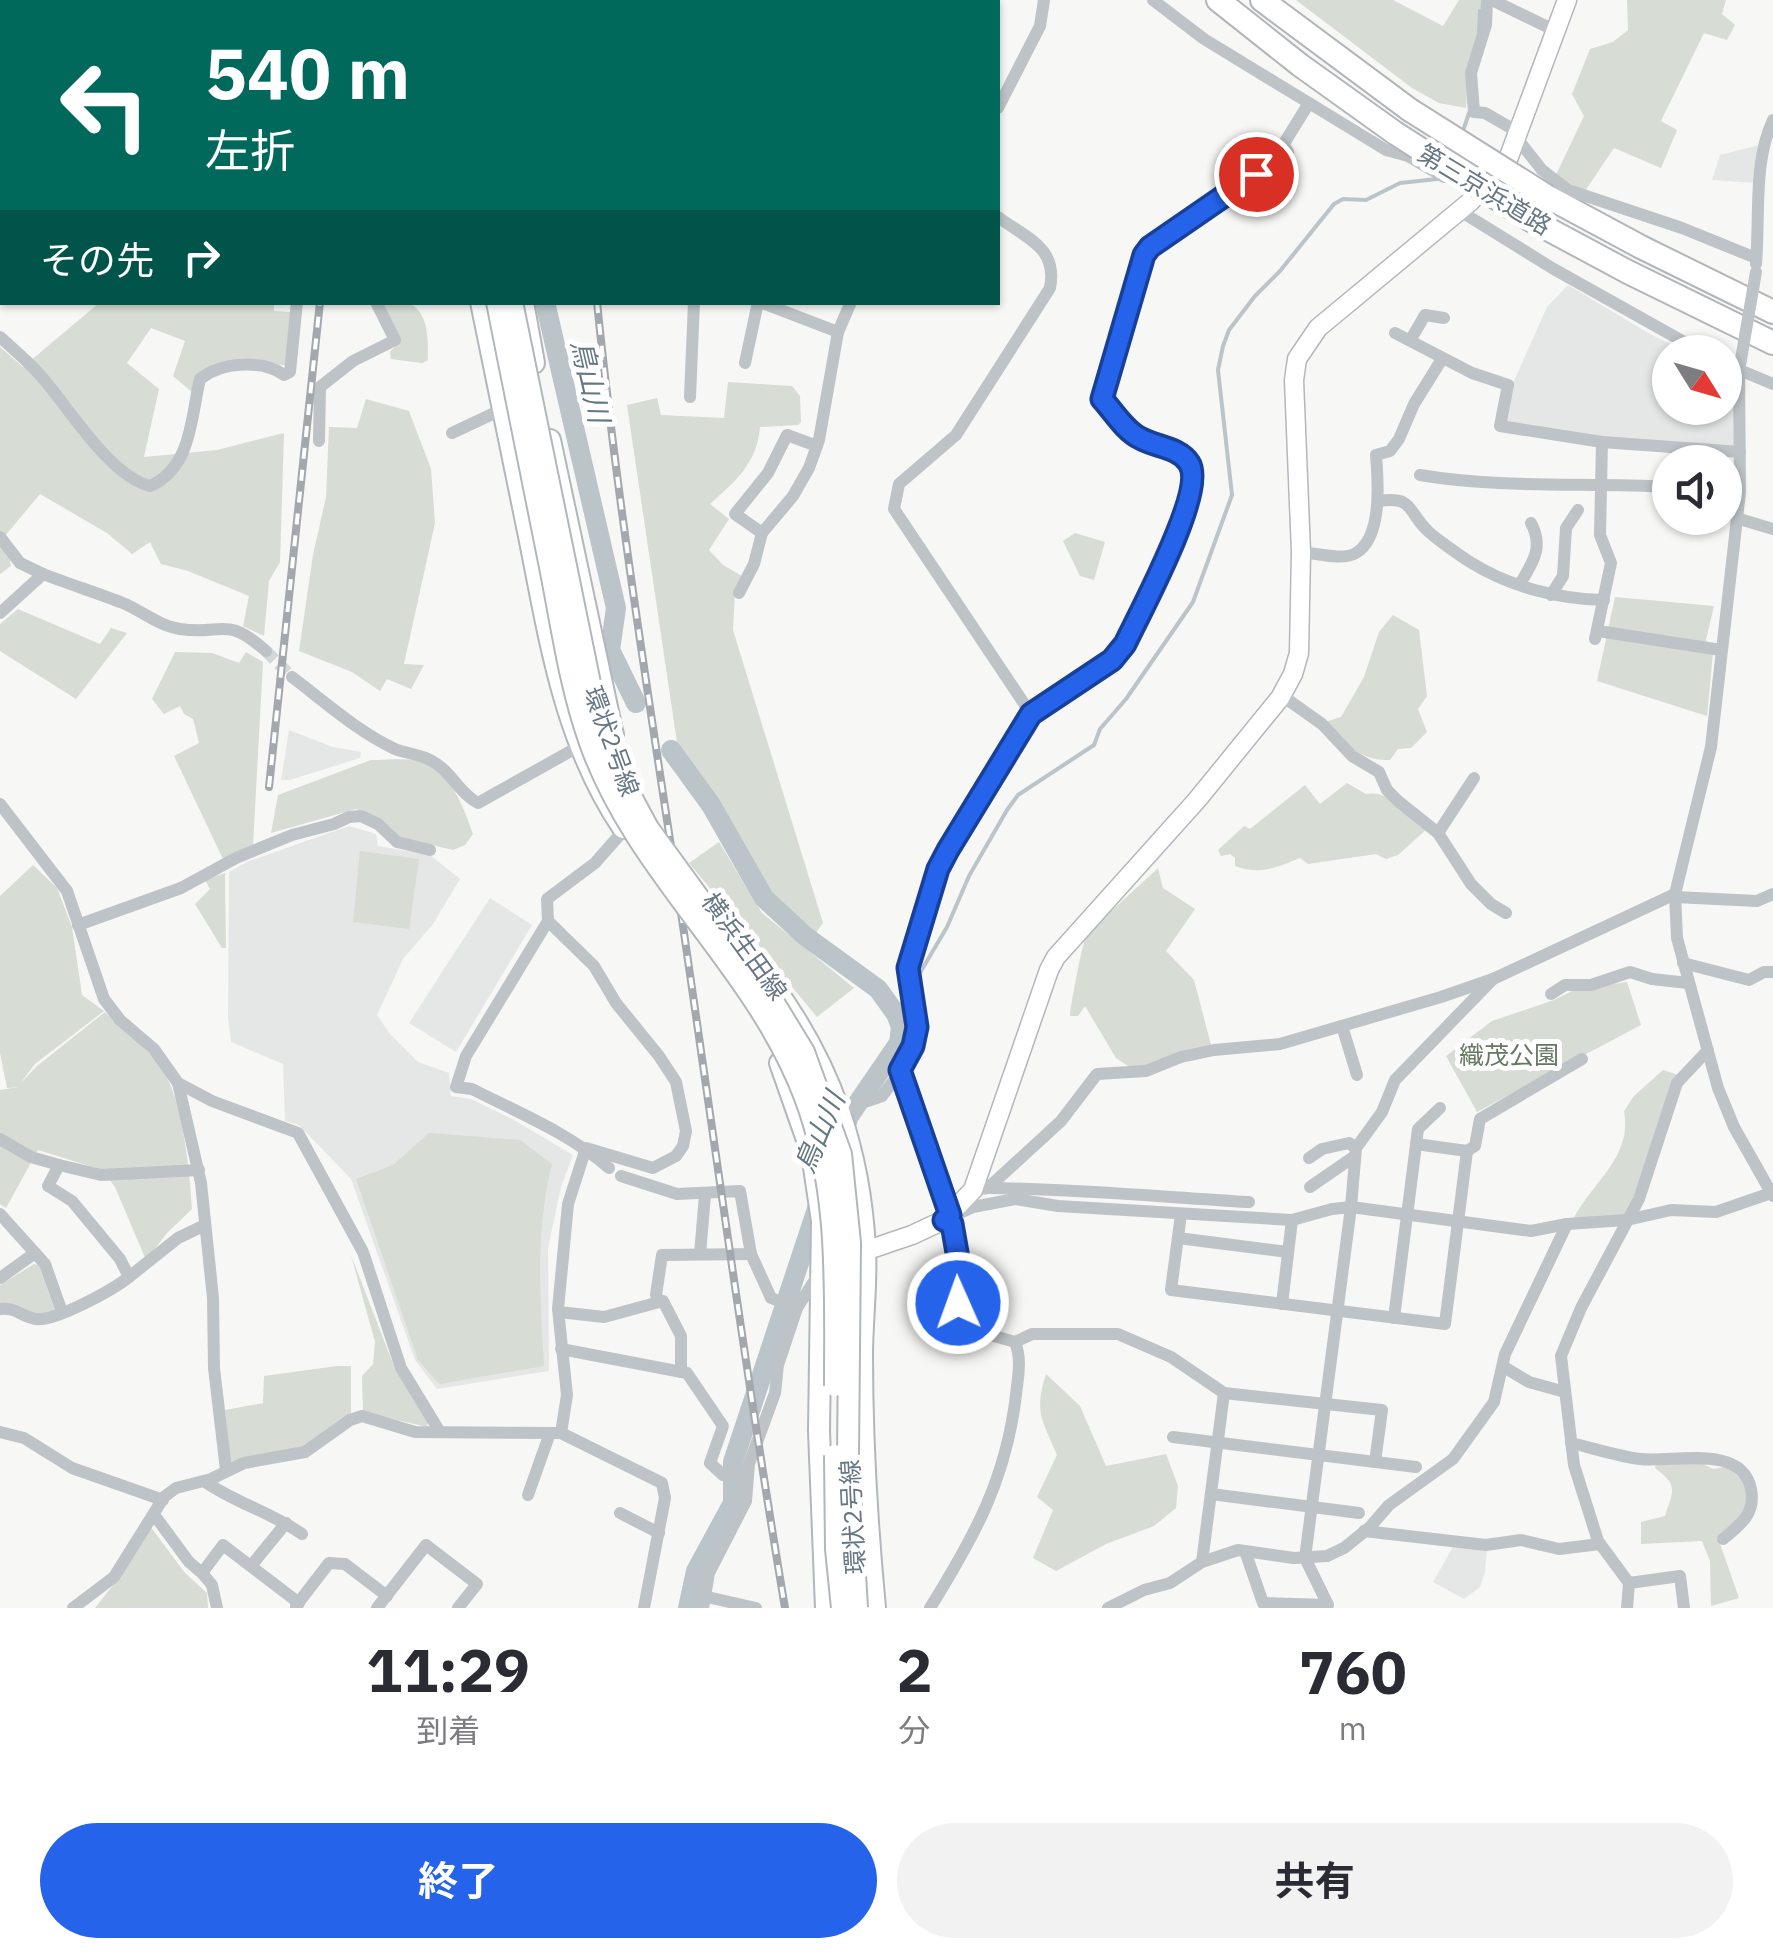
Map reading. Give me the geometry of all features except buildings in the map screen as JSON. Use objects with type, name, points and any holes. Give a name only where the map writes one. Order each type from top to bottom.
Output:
[{"type":"highway","name":"第三京浜道路","points":[[1218,0],[1395,133],[1531,220],[1773,343]]},
{"type":"highway","name":"第三京浜道路","points":[[1262,0],[1410,110],[1548,197],[1773,312]]},
{"type":"main road","name":"横浜生田線","points":[[483,305],[554,667],[578,747],[600,794],[624,830],[759,1016],[786,1077],[812,1154],[822,1221],[819,1431],[826,1608]]},
{"type":"main road","name":"環状2号線","points":[[498,305],[566,652],[589,740],[635,834],[756,1007],[787,1059],[804,1095],[823,1158],[834,1238],[836,1549],[842,1608]]},
{"type":"main road","name":"環状2号線","points":[[513,305],[593,698],[620,776],[648,828],[768,993],[804,1052],[840,1154],[850,1243],[848,1455],[857,1608]]},
{"type":"main road","name":"横浜生田線","points":[[524,305],[613,733],[636,790],[796,1018],[842,1111],[857,1168],[865,1251],[864,1486],[874,1608]]},
{"type":"street","points":[[1000,104],[1040,26],[1044,0]]},
{"type":"street","points":[[1153,0],[1204,38],[1309,104],[1386,150],[1408,156],[1476,196]]},
{"type":"street","points":[[1556,31],[1490,0],[1470,73],[1474,112],[1484,112],[1517,134],[1542,170],[1568,190],[1682,228],[1756,265]]},
{"type":"street","points":[[981,1189],[1048,970],[1056,956],[1197,800],[1281,696],[1293,674],[1299,652],[1301,552],[1294,380],[1297,358],[1334,314],[1476,196],[1507,162],[1568,0]]},
{"type":"street","points":[[802,1122],[882,1096],[900,1070],[913,1046],[917,1027],[908,968],[938,869],[1031,714],[1112,660],[1125,644],[1180,530],[1193,475],[1189,463],[1174,451],[1138,438],[1102,399],[1144,255],[1150,247],[1288,152],[1283,145],[1309,104]]},
{"type":"street","points":[[1742,348],[1756,265],[1766,135],[1773,120]]},
{"type":"street","points":[[1460,210],[1672,335]]},
{"type":"street","points":[[1000,218],[1045,251],[1053,274],[1050,288],[956,436],[898,484],[894,509],[1031,714]]},
{"type":"street","points":[[0,337],[40,374],[120,469],[150,486],[169,473],[188,440],[198,406],[200,379],[209,372],[248,364],[276,369],[284,375],[290,372],[297,305]]},
{"type":"street","points":[[319,441],[320,387],[353,361],[395,340],[378,305]]},
{"type":"street","points":[[690,397],[694,305]]},
{"type":"street","points":[[744,363],[758,305]]},
{"type":"street","points":[[767,305],[838,332]]},
{"type":"street","points":[[739,593],[754,564],[762,533],[793,496],[817,446],[838,332],[849,305]]},
{"type":"street","points":[[1411,339],[1425,314],[1444,318]]},
{"type":"street","points":[[1395,333],[1442,358],[1508,384],[1500,426],[1652,446]]},
{"type":"street","points":[[1301,552],[1355,554],[1370,531],[1379,501],[1376,455],[1390,452],[1399,439],[1414,404],[1442,358]]},
{"type":"street","points":[[1742,373],[1773,384]]},
{"type":"street","points":[[452,432],[503,409]]},
{"type":"street","points":[[762,533],[735,514],[768,472],[787,435],[817,446]]},
{"type":"street","points":[[1602,442],[1600,535],[1610,558],[1596,635],[1721,650]]},
{"type":"street","points":[[1420,475],[1532,484],[1652,486]]},
{"type":"street","points":[[1379,501],[1396,498],[1405,502],[1428,532],[1473,564],[1565,599],[1604,600]]},
{"type":"street","points":[[1551,595],[1563,576],[1566,528],[1578,510]]},
{"type":"street","points":[[1742,520],[1773,529]]},
{"type":"street","points":[[1520,584],[1538,550],[1539,541],[1531,522]]},
{"type":"street","points":[[756,1608],[703,1602],[709,1572],[746,1501],[752,1451],[775,1393],[778,1365],[797,1308],[822,1264],[912,1236],[973,1207],[1014,1198],[1058,1206],[1292,1220],[1332,1208],[1352,1207],[1531,1230],[1628,1220],[1687,1208],[1730,1210],[1772,1195],[1734,1127],[1718,1088],[1677,938],[1675,896],[1711,747],[1734,535]]},
{"type":"street","points":[[0,537],[20,563],[42,574],[128,605],[180,629],[225,627],[247,635],[266,651]]},
{"type":"street","points":[[0,613],[42,574]]},
{"type":"street","points":[[292,677],[358,728],[396,750],[429,758],[478,803],[578,747]]},
{"type":"street","points":[[1281,696],[1322,724],[1352,756],[1379,772],[1387,790],[1438,833],[1471,884],[1490,904],[1506,913]]},
{"type":"street","points":[[1438,833],[1474,778]]},
{"type":"street","points":[[0,806],[66,891],[104,1000],[120,1020],[154,1049],[178,1082],[198,1170],[205,1224],[213,1298],[214,1368],[226,1470]]},
{"type":"street","points":[[78,925],[181,888],[236,858],[349,816],[361,816],[378,824],[397,842],[430,850]]},
{"type":"street","points":[[548,920],[594,966],[616,1004],[676,1082],[686,1131],[683,1146],[676,1156],[653,1168],[586,1148],[472,1089],[456,1087],[466,1056],[548,920],[547,899],[595,863],[624,830]]},
{"type":"street","points":[[947,1217],[1062,1121],[1097,1074],[1146,1071],[1181,1057],[1280,1044],[1342,1026],[1494,979],[1675,896],[1756,901],[1773,894]]},
{"type":"street","points":[[1683,963],[1749,980],[1773,972]]},
{"type":"street","points":[[1551,994],[1565,985],[1592,984],[1630,972],[1652,979],[1688,982]]},
{"type":"street","points":[[1310,1187],[1356,1152],[1382,1112],[1395,1080],[1494,979]]},
{"type":"street","points":[[1342,1026],[1357,1075]]},
{"type":"street","points":[[1627,1608],[1629,1583],[1600,1544],[1574,1464],[1561,1356],[1628,1220],[1677,1084],[1708,1050]]},
{"type":"street","points":[[1416,1144],[1468,1151],[1475,1146],[1480,1119],[1582,1059]]},
{"type":"street","points":[[900,1070],[952,1224],[962,1281],[956,1325],[1015,1342],[1032,1334],[1118,1334],[1172,1357],[1224,1393],[1382,1410],[1375,1462]]},
{"type":"street","points":[[178,1082],[212,1101],[298,1134],[363,1252],[400,1368],[440,1432]]},
{"type":"street","points":[[1394,1318],[1418,1129],[1440,1108]]},
{"type":"street","points":[[0,1139],[31,1157],[101,1175],[198,1170]]},
{"type":"street","points":[[1245,1551],[1263,1603],[1328,1605],[1306,1558],[1356,1152],[1349,1143],[1329,1147],[1309,1158]]},
{"type":"street","points":[[586,1148],[615,1172],[677,1194],[740,1191],[751,1254],[771,1298],[797,1308]]},
{"type":"street","points":[[528,1495],[556,1433],[566,1395],[559,1312],[568,1204],[586,1148]]},
{"type":"street","points":[[1181,1214],[1171,1290],[1445,1324],[1468,1151]]},
{"type":"street","points":[[59,1165],[48,1186],[72,1201],[120,1259],[128,1276]]},
{"type":"street","points":[[981,1189],[1070,1190],[1249,1202]]},
{"type":"street","points":[[700,1254],[705,1195]]},
{"type":"street","points":[[0,1214],[45,1264],[62,1312]]},
{"type":"street","points":[[1282,1304],[1292,1220]]},
{"type":"street","points":[[0,1309],[13,1308],[40,1320],[62,1312],[115,1288],[178,1238],[205,1224]]},
{"type":"street","points":[[1108,1608],[1144,1590],[1170,1583],[1202,1562],[1238,1550],[1306,1558],[1327,1556],[1344,1548],[1389,1506],[1434,1475],[1462,1448],[1494,1402],[1505,1354],[1567,1224]]},
{"type":"street","points":[[1178,1238],[1288,1252]]},
{"type":"street","points":[[0,1278],[35,1253]]},
{"type":"street","points":[[658,1300],[662,1256],[751,1254]]},
{"type":"street","points":[[559,1312],[604,1318],[663,1300],[681,1336],[681,1372]]},
{"type":"street","points":[[930,1608],[974,1537],[1011,1440],[1020,1356],[1015,1342]]},
{"type":"street","points":[[561,1349],[687,1373],[723,1426],[710,1463],[723,1475],[747,1476]]},
{"type":"street","points":[[1504,1366],[1529,1382],[1564,1392]]},
{"type":"street","points":[[1202,1562],[1224,1393]]},
{"type":"street","points":[[74,1608],[114,1577],[162,1500],[176,1488],[204,1482],[244,1464],[305,1452],[350,1420],[362,1416],[415,1432],[556,1433],[662,1484],[665,1498],[644,1608]]},
{"type":"street","points":[[0,1432],[24,1438],[72,1468],[162,1500]]},
{"type":"street","points":[[1173,1436],[1416,1468]]},
{"type":"street","points":[[1570,1443],[1641,1459],[1715,1459],[1730,1464],[1744,1473],[1752,1500],[1750,1515],[1722,1539]]},
{"type":"street","points":[[204,1482],[230,1499],[286,1522],[302,1534]]},
{"type":"street","points":[[1211,1494],[1359,1513]]},
{"type":"street","points":[[620,1513],[658,1532]]},
{"type":"street","points":[[155,1516],[189,1562],[212,1585],[217,1608]]},
{"type":"street","points":[[251,1566],[286,1522]]},
{"type":"street","points":[[1364,1532],[1486,1545],[1521,1540],[1559,1549],[1600,1544]]},
{"type":"street","points":[[377,1608],[426,1544],[476,1584],[458,1608]]},
{"type":"street","points":[[202,1573],[224,1545],[297,1605],[328,1563],[345,1564],[386,1596]]},
{"type":"street","points":[[1629,1583],[1680,1576],[1684,1608]]},
{"type":"shaded area","points":[[1759,145],[1757,183],[1712,180],[1720,155]]},
{"type":"shaded area","points":[[1568,285],[1652,335],[1652,425],[1734,425],[1735,445],[1602,439],[1506,424],[1513,383],[1547,307]]},
{"type":"shaded area","points":[[289,730],[333,747],[361,752],[360,758],[281,780]]},
{"type":"shaded area","points":[[349,826],[376,834],[378,846],[430,855],[460,879],[433,924],[403,959],[377,1015],[418,1062],[449,1073],[451,1096],[471,1099],[573,1155],[561,1187],[548,1248],[549,1371],[437,1389],[415,1360],[351,1179],[299,1125],[285,1121],[283,1064],[231,1042],[229,872]]},
{"type":"shaded area","points":[[490,898],[532,925],[456,1052],[409,1023]]},
{"type":"shaded area","points":[[1454,1545],[1487,1549],[1480,1587],[1464,1599],[1433,1582]]},
{"type":"green space","points":[[1296,0],[1393,0],[1443,26],[1459,0],[1482,0],[1483,24],[1468,70],[1466,108],[1439,103],[1412,88]]},
{"type":"green space","points":[[1627,0],[1726,0],[1722,14],[1735,25],[1727,40],[1704,33],[1661,121],[1677,130],[1661,168],[1614,148],[1585,191],[1555,177],[1584,116],[1572,94],[1590,49],[1613,42],[1628,30]]},
{"type":"green space","points":[[97,305],[274,305],[274,311],[291,312],[288,365],[208,367],[192,392],[173,376],[185,341],[151,328],[127,363],[159,389],[144,457],[217,450],[284,433],[280,562],[269,581],[264,636],[243,626],[249,596],[161,564],[150,542],[132,554],[107,533],[40,494],[5,536],[11,566],[0,574],[0,347],[23,367]]},
{"type":"green space","points":[[384,305],[411,305],[420,312],[426,327],[428,360],[422,363],[391,359],[390,352],[401,340]]},
{"type":"green space","points":[[728,382],[792,386],[800,396],[801,422],[760,427],[750,461],[710,504],[729,519],[709,550],[723,565],[742,576],[735,593],[733,630],[823,923],[815,934],[777,905],[749,870],[729,824],[679,756],[627,405],[657,398],[661,415],[724,418]]},
{"type":"green space","points":[[366,399],[409,411],[431,469],[435,523],[404,664],[424,665],[411,689],[387,679],[380,691],[352,672],[299,651],[326,497],[329,427],[357,428]]},
{"type":"green space","points":[[1075,533],[1105,542],[1094,580],[1080,576],[1063,541]]},
{"type":"green space","points":[[1615,597],[1714,606],[1706,640],[1713,653],[1707,716],[1597,681]]},
{"type":"green space","points":[[18,609],[100,644],[111,628],[127,633],[76,699],[0,651],[0,624]]},
{"type":"green space","points":[[1393,615],[1419,630],[1427,696],[1418,709],[1427,732],[1411,748],[1398,749],[1390,760],[1379,760],[1353,749],[1325,722],[1341,717],[1364,677],[1379,632]]},
{"type":"green space","points":[[175,652],[212,653],[239,663],[246,652],[263,662],[253,845],[223,859],[174,756],[199,743],[193,719],[180,706],[164,714],[152,699]]},
{"type":"green space","points":[[371,760],[420,761],[443,775],[456,793],[473,834],[465,845],[453,850],[398,837],[386,824],[356,809],[271,833],[278,795]]},
{"type":"green space","points":[[1347,783],[1366,794],[1391,799],[1427,829],[1398,855],[1386,859],[1376,854],[1308,864],[1300,858],[1253,870],[1235,866],[1235,858],[1230,854],[1221,856],[1218,850],[1244,826],[1250,829],[1305,785],[1320,804]]},
{"type":"green space","points":[[719,842],[762,913],[854,988],[817,1017],[689,863]]},
{"type":"green space","points":[[360,851],[419,859],[409,929],[353,922]]},
{"type":"green space","points":[[33,865],[57,888],[72,927],[82,995],[104,1011],[35,1064],[20,1084],[105,1012],[160,1067],[172,1089],[181,1122],[192,1209],[146,1260],[115,1187],[102,1170],[38,1150],[6,1208],[0,1204],[0,1090],[19,1087],[7,1088],[0,1053],[0,896]]},
{"type":"green space","points":[[1158,868],[1163,888],[1195,909],[1166,951],[1194,980],[1211,1045],[1134,1070],[1116,1058],[1085,1006],[1078,1016],[1070,1016],[1085,940]]},
{"type":"green space","points":[[225,873],[226,948],[222,948],[195,904],[210,889],[205,880]]},
{"type":"green space","name":"織茂公園","points":[[1627,982],[1641,1025],[1477,1112],[1446,1056],[1492,1021],[1576,989]]},
{"type":"green space","points":[[1663,1070],[1678,1075],[1625,1217],[1573,1220],[1617,1156],[1625,1127],[1624,1111],[1634,1096]]},
{"type":"green space","points":[[429,1133],[520,1140],[552,1164],[541,1239],[544,1366],[439,1384],[418,1360],[356,1179],[393,1165]]},
{"type":"green space","points":[[351,1255],[395,1369],[428,1422],[427,1427],[363,1412],[362,1376],[373,1364],[375,1342]]},
{"type":"green space","points":[[34,1264],[39,1265],[55,1311],[35,1316],[13,1304],[0,1305],[0,1285]]},
{"type":"green space","points":[[351,1366],[351,1415],[304,1448],[230,1463],[225,1410],[263,1403],[264,1376]]},
{"type":"green space","points":[[1046,1374],[1080,1406],[1106,1466],[1166,1454],[1178,1486],[1176,1508],[1154,1526],[1106,1544],[1056,1571],[1033,1558],[1053,1510],[1037,1497],[1057,1455],[1041,1416]]},
{"type":"green space","points":[[1656,1464],[1703,1464],[1713,1469],[1729,1466],[1747,1486],[1746,1514],[1718,1538],[1739,1598],[1711,1606],[1710,1561],[1702,1541],[1641,1544],[1641,1522],[1665,1516],[1672,1494],[1671,1484],[1655,1468]]},
{"type":"green space","points":[[150,1526],[185,1573],[207,1593],[208,1608],[95,1608]]},
{"type":"waterway","points":[[1479,32],[1480,11]]},
{"type":"waterway","points":[[1464,128],[1469,113]]},
{"type":"waterway","points":[[914,983],[1007,810],[1018,795],[1094,745],[1100,729],[1126,699],[1193,602],[1232,495],[1218,370],[1229,330],[1334,204],[1343,199],[1366,200],[1400,183],[1437,179]]},
{"type":"waterway","name":"鳥山川","points":[[546,305],[616,608],[610,650],[636,703]]},
{"type":"waterway","name":"鳥山川","points":[[671,750],[711,805],[764,898],[805,936],[878,989],[896,1014],[901,1027],[899,1043],[849,1116],[841,1139]]},
{"type":"waterway","points":[[896,1014],[907,995]]},
{"type":"waterway","name":"鳥山川","points":[[688,1608],[696,1571],[733,1503],[733,1462],[820,1200]]},
{"type":"tunnel","points":[[266,651],[292,677]]},
{"type":"railway","points":[[269,787],[320,305]]},
{"type":"railway","points":[[597,305],[636,614],[785,1608]]},
{"type":"route","points":[[958,1303],[962,1281],[952,1224],[944,1220],[950,1215],[900,1070],[913,1046],[917,1027],[908,968],[938,869],[1031,714],[1112,660],[1125,644],[1180,530],[1193,475],[1189,463],[1174,451],[1138,438],[1102,399],[1144,255],[1256,174]]}]
